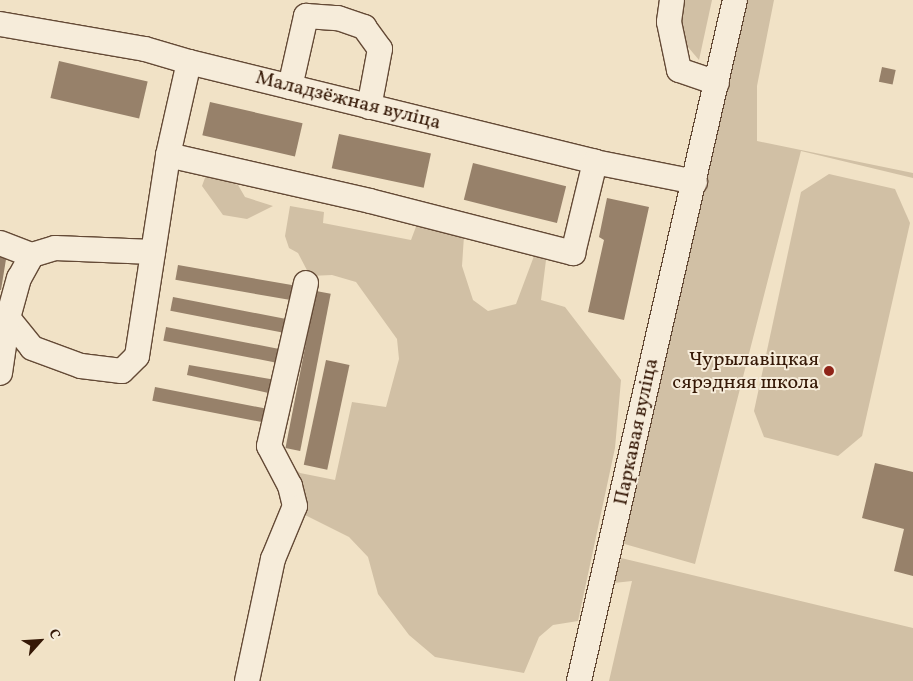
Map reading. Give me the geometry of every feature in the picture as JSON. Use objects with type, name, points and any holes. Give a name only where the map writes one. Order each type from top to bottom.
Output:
[{"type":"street","points":[[672,0],[668,22],[679,70],[717,83]]},
{"type":"street","name":"Паркавая вуліца","points":[[579,681],[695,182],[735,0]]},
{"type":"street","points":[[290,87],[306,16],[338,18],[364,27],[380,49],[370,107]]},
{"type":"street","name":"Маладзёжная вуліца","points":[[0,24],[145,49],[188,62],[595,162],[695,182]]},
{"type":"street","points":[[7,309],[32,348],[80,366],[122,371],[137,356],[168,155],[188,62]]},
{"type":"street","points":[[168,155],[370,201],[573,254],[595,162]]},
{"type":"street","points":[[0,243],[32,255],[55,248],[153,252]]},
{"type":"street","points":[[0,373],[7,309],[19,278],[32,255]]},
{"type":"street","points":[[247,681],[272,559],[295,506],[290,486],[269,446],[306,283]]},
{"type":"shaded area","points":[[679,0],[712,0],[699,60],[682,40]]},
{"type":"shaded area","points":[[745,0],[774,0],[757,86],[757,141],[913,173],[913,178],[801,151],[695,564],[621,543]]},
{"type":"shaded area","points":[[829,174],[895,189],[910,223],[862,436],[838,456],[764,437],[754,411],[801,192]]},
{"type":"shaded area","points":[[206,175],[238,185],[245,197],[273,206],[247,219],[223,215],[202,186]]},
{"type":"shaded area","points":[[290,206],[324,212],[323,223],[411,240],[417,224],[464,236],[462,266],[473,300],[488,311],[516,304],[534,256],[546,260],[541,300],[565,307],[621,380],[615,448],[578,621],[553,625],[539,637],[524,673],[435,657],[409,635],[378,594],[368,557],[349,537],[301,513],[279,455],[300,473],[335,480],[352,402],[386,407],[399,359],[397,339],[356,282],[332,275],[310,276],[298,253],[289,248],[285,236]]},
{"type":"shaded area","points":[[621,558],[913,628],[913,681],[609,681],[632,581],[614,583]]},
{"type":"building","points":[[59,61],[148,81],[139,118],[50,98]]},
{"type":"building","points":[[882,67],[896,70],[893,85],[879,82]]},
{"type":"building","points":[[210,102],[303,123],[295,156],[202,135]]},
{"type":"building","points":[[339,134],[431,154],[424,188],[332,168]]},
{"type":"building","points":[[473,163],[566,186],[557,223],[464,200]]},
{"type":"building","points":[[607,198],[649,207],[624,320],[588,312],[604,240],[599,237]]},
{"type":"building","points":[[0,246],[8,247],[1,290],[0,290]]},
{"type":"building","points":[[178,265],[293,285],[291,300],[175,280]]},
{"type":"building","points":[[316,291],[331,294],[300,451],[285,448]]},
{"type":"building","points":[[173,297],[289,320],[286,333],[170,311]]},
{"type":"building","points":[[166,327],[282,350],[279,363],[163,341]]},
{"type":"building","points":[[326,360],[349,365],[327,470],[304,465]]},
{"type":"building","points":[[189,365],[276,380],[273,394],[187,375]]},
{"type":"building","points":[[155,387],[271,410],[268,423],[152,401]]},
{"type":"building","points":[[875,463],[913,472],[913,576],[894,571],[904,529],[862,518]]},
{"type":"place","name":"Чурылавіцкая сярэдняя школа","points":[[829,371]]}]
